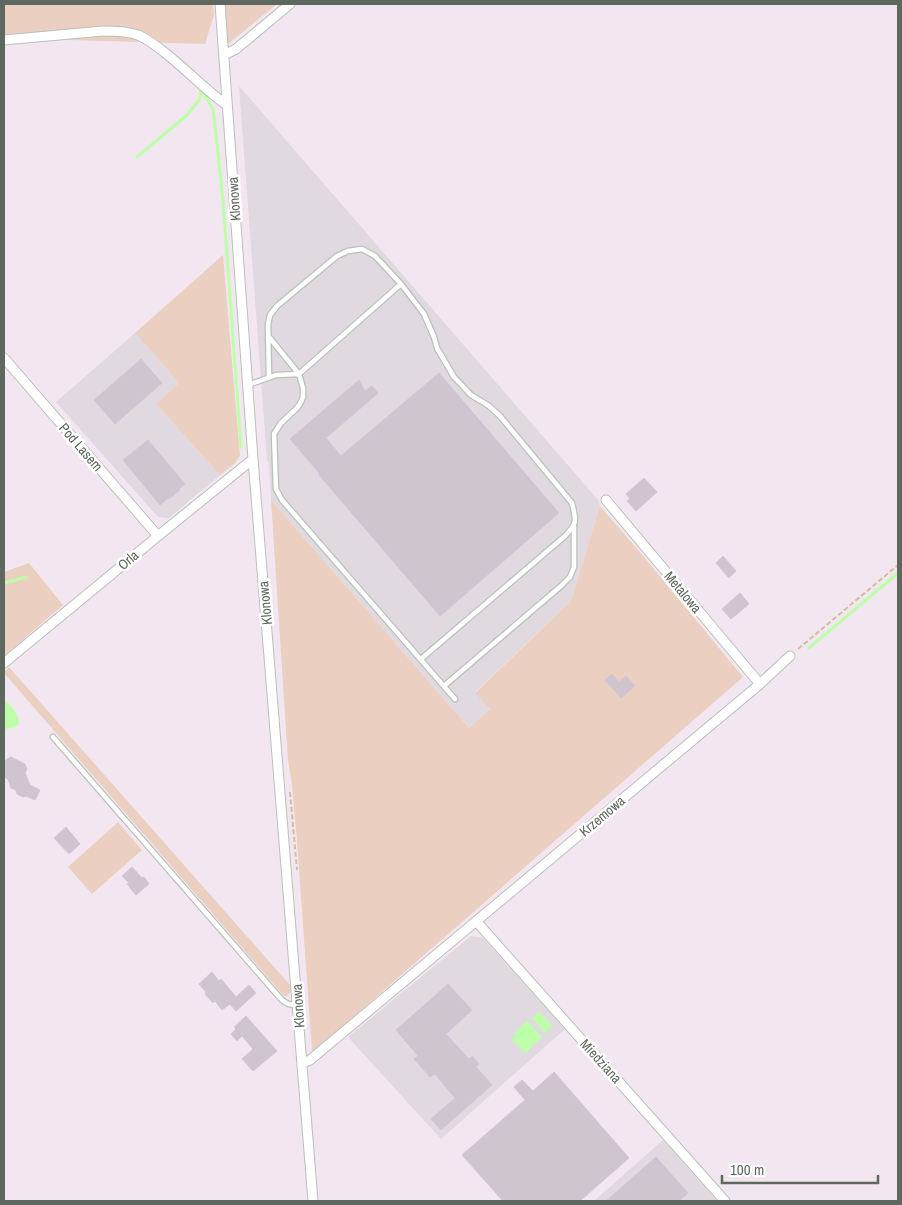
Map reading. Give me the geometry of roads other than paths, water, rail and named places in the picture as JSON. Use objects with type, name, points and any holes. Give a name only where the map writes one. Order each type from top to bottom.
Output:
[{"type":"street","name":"Klonowa","points":[[220,4],[253,458],[313,1201]]},
{"type":"street","points":[[224,55],[236,48],[290,4]]},
{"type":"street","points":[[4,40],[103,31],[115,31],[139,36],[173,59],[227,106]]},
{"type":"street","name":"Pod Lasem","points":[[4,358],[158,536]]},
{"type":"street","name":"Orla","points":[[4,663],[253,458]]},
{"type":"street","name":"Metalowa","points":[[606,500],[760,684]]},
{"type":"street","name":"Krzemowa","points":[[302,1063],[310,1060],[760,684],[790,656]]},
{"type":"street","name":"Miedziana","points":[[476,921],[725,1201]]},
{"type":"lane","points":[[269,377],[268,325],[270,315],[277,306],[337,256],[348,251],[362,249],[375,256],[424,314],[437,348],[454,377],[471,395],[489,406],[500,416],[572,503],[575,517],[574,567],[570,577],[444,686]]},
{"type":"lane","points":[[248,385],[276,375],[299,374],[400,284]]},
{"type":"lane","points":[[269,336],[299,374],[303,388],[300,404],[281,423],[274,434],[276,489],[279,496],[455,699]]},
{"type":"lane","points":[[421,659],[565,536],[574,526]]},
{"type":"lane","points":[[53,737],[281,999],[290,1005],[298,1005]]},
{"type":"waterway","points":[[137,157],[186,116],[200,99],[201,90],[212,107],[214,116],[223,200],[241,447]]},
{"type":"waterway","points":[[809,648],[898,573]]},
{"type":"waterway","points":[[4,583],[26,577]]}]
